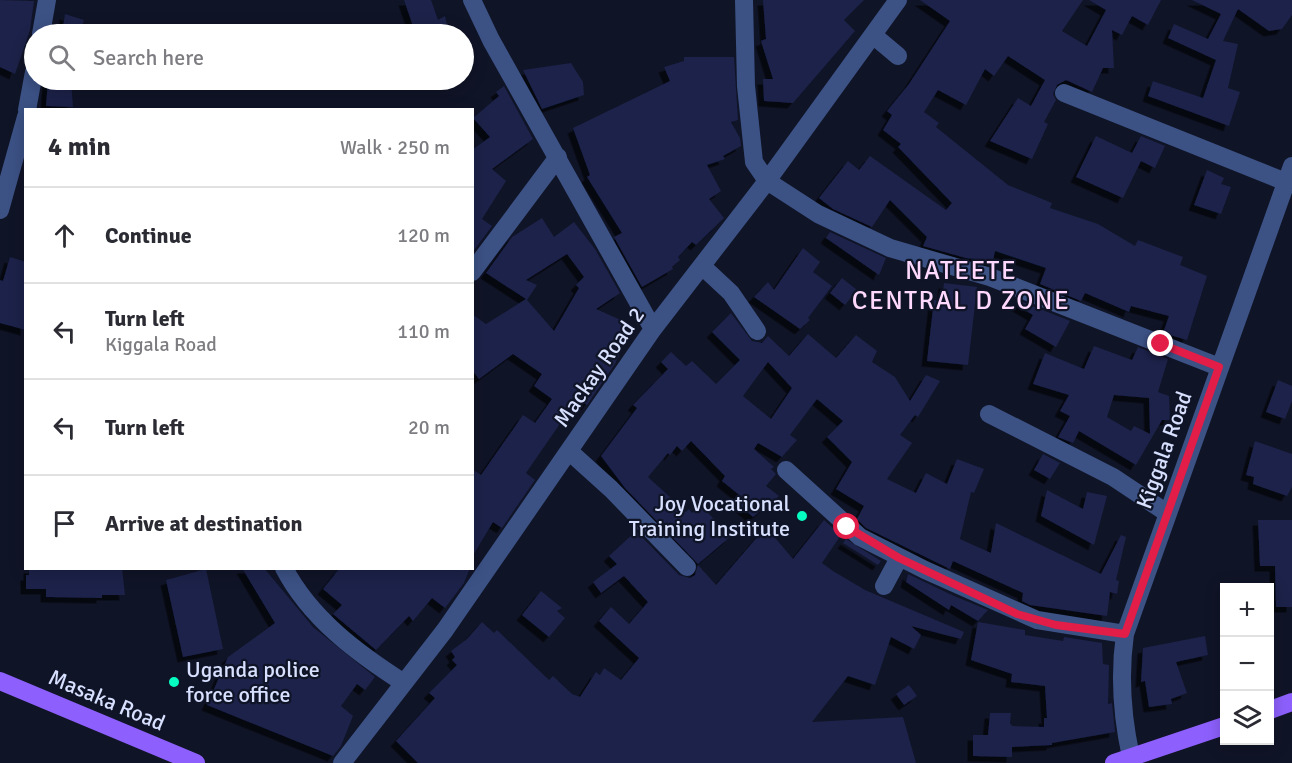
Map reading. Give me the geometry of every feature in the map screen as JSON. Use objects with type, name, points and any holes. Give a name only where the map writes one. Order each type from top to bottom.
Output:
[{"type":"main road","name":"Masaka Road","points":[[0,681],[196,763]]},
{"type":"main road","points":[[1274,708],[1292,702]]},
{"type":"main road","points":[[1123,760],[1220,727]]},
{"type":"street","points":[[43,24],[47,0]]},
{"type":"street","points":[[472,0],[491,40],[653,329]]},
{"type":"street","points":[[744,0],[746,86],[754,162],[767,181],[818,214],[890,248],[990,277],[1219,367]]},
{"type":"street","name":"Mackay Road 2","points":[[342,763],[445,630],[653,329],[767,181],[898,0]]},
{"type":"street","points":[[873,35],[898,56]]},
{"type":"street","points":[[27,108],[31,90]]},
{"type":"street","points":[[1064,93],[1289,174]]},
{"type":"street","points":[[0,210],[24,126]]},
{"type":"street","points":[[474,269],[558,157]]},
{"type":"street","name":"Kiggala Road","points":[[1123,760],[1122,690],[1125,634],[1289,174]]},
{"type":"street","points":[[702,266],[731,293],[757,331]]},
{"type":"street","points":[[989,414],[1113,477],[1167,513]]},
{"type":"street","points":[[570,452],[611,489],[687,567]]},
{"type":"street","points":[[786,470],[847,527],[899,558],[1036,620],[1125,634]]},
{"type":"street","points":[[884,586],[899,558]]},
{"type":"street","points":[[285,570],[297,594],[336,633],[404,683]]},
{"type":"building","points":[[0,0],[34,1],[31,24],[24,24],[24,48],[15,74],[0,67]]},
{"type":"building","points":[[404,0],[431,0],[438,20],[445,16],[447,24],[412,24]]},
{"type":"building","points":[[763,0],[864,0],[844,20],[855,31],[793,103],[764,101],[763,79],[773,79],[761,41],[766,39]]},
{"type":"building","points":[[920,0],[1083,0],[1062,31],[1087,46],[1106,10],[1089,0],[1161,0],[1148,25],[1132,16],[1122,35],[1112,30],[1114,68],[1103,68],[1092,92],[1066,80],[1057,85],[1053,94],[1056,100],[1044,122],[1048,124],[1032,159],[990,141],[1018,98],[1031,106],[1045,80],[1008,56],[994,76],[985,69],[966,105],[938,90],[924,112],[939,123],[936,127],[1008,185],[1052,203],[1050,208],[1098,224],[1135,246],[1138,240],[1183,257],[1180,265],[1207,276],[1187,340],[1163,333],[1169,316],[1131,306],[1129,312],[1085,293],[1081,301],[1040,284],[1046,268],[995,251],[993,261],[966,258],[923,246],[927,237],[890,200],[872,227],[833,209],[819,198],[848,161],[859,170],[870,156],[946,210],[952,203],[898,147],[901,144],[883,130],[892,115],[887,111],[909,84],[950,21]]},
{"type":"building","points":[[1192,0],[1292,0],[1292,15],[1282,29],[1269,31],[1238,9],[1223,41],[1238,44],[1228,88],[1240,92],[1229,126],[1148,96],[1153,81],[1203,98],[1216,60],[1168,38],[1174,24],[1208,39],[1221,14]]},
{"type":"building","points":[[65,14],[84,20],[83,24],[64,24]]},
{"type":"building","points":[[684,57],[734,57],[738,120],[731,122],[740,138],[741,146],[723,156],[725,159],[707,165],[721,191],[709,199],[724,218],[696,245],[692,242],[678,257],[680,260],[672,267],[673,269],[642,287],[614,237],[622,233],[587,177],[590,175],[573,128],[670,81],[664,67],[684,61]]},
{"type":"building","points":[[571,63],[583,82],[584,95],[542,109],[523,70]]},
{"type":"building","points":[[504,86],[533,139],[492,169],[506,181],[482,219],[492,226],[474,250],[474,149],[490,137],[474,117],[499,96],[496,92]]},
{"type":"building","points":[[47,90],[72,90],[73,107],[46,106]]},
{"type":"building","points":[[1096,136],[1132,153],[1141,136],[1165,146],[1155,168],[1141,161],[1123,198],[1076,177]]},
{"type":"building","points":[[1207,170],[1224,178],[1221,184],[1231,187],[1221,214],[1194,205]]},
{"type":"building","points":[[542,218],[554,237],[574,222],[595,249],[620,293],[596,309],[632,325],[615,364],[587,405],[577,399],[526,473],[535,480],[502,528],[493,522],[474,554],[474,470],[481,475],[523,415],[535,423],[552,399],[534,386],[542,374],[513,354],[479,379],[474,373],[474,315],[486,324],[526,299],[486,273],[512,237]],"holes":[[[567,254],[584,277],[576,285],[579,288],[554,331],[527,300],[537,285],[526,280]]]},
{"type":"building","points":[[830,232],[886,258],[879,275],[826,238]]},
{"type":"building","points":[[803,248],[820,262],[813,272],[832,286],[808,318],[810,320],[800,329],[754,297],[768,282],[774,290]]},
{"type":"building","points":[[10,257],[24,261],[24,329],[0,323],[0,280],[3,281]]},
{"type":"building","points":[[842,278],[857,290],[845,305],[830,293]]},
{"type":"building","points":[[944,283],[977,287],[968,365],[927,361],[934,300],[942,301]]},
{"type":"building","points":[[1018,300],[1070,321],[1056,347],[1025,329],[1033,315],[1016,305]]},
{"type":"building","points":[[731,313],[752,341],[762,343],[768,336],[789,356],[808,334],[836,358],[856,335],[877,351],[872,362],[895,377],[910,401],[926,375],[940,381],[918,417],[915,415],[900,435],[912,443],[887,479],[916,493],[926,473],[947,484],[957,459],[984,469],[974,493],[971,492],[960,539],[991,553],[996,523],[1101,574],[1121,535],[1126,537],[1116,580],[1119,581],[1117,594],[1110,592],[1107,616],[1030,605],[1022,601],[1023,593],[953,561],[950,569],[866,528],[857,519],[864,506],[836,489],[852,462],[827,437],[843,421],[817,399],[790,435],[797,440],[782,457],[758,443],[754,449],[774,467],[771,469],[776,474],[766,486],[779,496],[753,517],[738,504],[743,498],[722,481],[725,476],[691,441],[682,451],[677,446],[670,455],[668,453],[648,477],[686,512],[689,509],[692,513],[701,505],[730,537],[698,564],[625,488],[601,456],[637,408],[633,405],[668,369],[661,362],[671,352],[686,366],[692,361],[716,384],[740,360],[712,332]],"holes":[[[768,362],[792,388],[771,419],[743,396]]]},
{"type":"building","points":[[1094,346],[1132,360],[1138,347],[1168,359],[1158,392],[1169,396],[1170,420],[1162,420],[1136,465],[1079,431],[1073,443],[1058,437],[1070,416],[1060,411],[1069,395],[1033,384],[1045,353],[1084,369]],"holes":[[[1114,395],[1149,398],[1150,434],[1134,426],[1131,431],[1107,417]]]},
{"type":"building","points":[[1278,380],[1292,386],[1292,401],[1285,419],[1266,412]]},
{"type":"building","points":[[1255,441],[1292,454],[1292,487],[1287,496],[1253,484],[1254,477],[1246,475]]},
{"type":"building","points":[[1043,454],[1060,463],[1050,479],[1034,470]]},
{"type":"building","points":[[1047,490],[1083,509],[1087,492],[1107,496],[1094,545],[1041,516]]},
{"type":"building","points":[[824,520],[841,535],[822,563],[865,590],[964,632],[961,639],[911,626],[921,635],[914,649],[891,637],[875,685],[848,676],[812,722],[903,717],[916,763],[418,763],[396,741],[435,698],[429,693],[457,665],[452,660],[455,657],[451,651],[467,639],[482,622],[494,633],[497,630],[549,680],[553,676],[572,694],[580,697],[596,672],[600,675],[604,668],[621,680],[639,658],[599,621],[611,607],[629,624],[648,602],[624,576],[601,593],[593,582],[617,564],[609,556],[636,531],[679,575],[690,578],[695,575],[698,565],[716,585],[766,527],[793,559]]},
{"type":"building","points":[[1258,520],[1292,520],[1292,607],[1276,607],[1275,566],[1260,566]]},
{"type":"building","points":[[846,539],[881,561],[878,565],[843,543]]},
{"type":"building","points":[[29,570],[122,570],[125,595],[102,595],[102,598],[46,597],[46,589],[26,589],[26,575],[29,575]]},
{"type":"building","points":[[206,570],[223,649],[183,657],[166,580]]},
{"type":"building","points":[[243,570],[266,570],[313,627],[375,677],[365,690],[357,684],[341,706],[353,716],[341,746],[333,756],[207,705],[228,657],[275,623]]},
{"type":"building","points":[[338,570],[469,570],[464,583],[445,608],[432,598],[413,621],[409,616],[376,650],[333,614],[342,605],[323,589]]},
{"type":"building","points":[[908,574],[988,610],[978,621],[951,605],[949,610],[906,582]]},
{"type":"building","points":[[541,591],[562,608],[557,611],[565,618],[549,637],[522,615]]},
{"type":"building","points":[[978,622],[1025,630],[1025,635],[1063,641],[1064,637],[1102,643],[1103,664],[1109,665],[1108,704],[1112,703],[1115,732],[1052,743],[1052,745],[1012,747],[1012,757],[973,756],[973,735],[988,735],[990,713],[1011,713],[1012,726],[1044,727],[1044,718],[1047,718],[1045,686],[1011,682],[1012,674],[971,660]]},
{"type":"building","points":[[1205,636],[1208,655],[1176,662],[1187,693],[1171,699],[1172,704],[1149,707],[1145,681],[1141,682],[1143,648]]},
{"type":"building","points":[[909,685],[917,696],[904,705],[896,694]]},
{"type":"place","name":"Joy Vocational Training Institute","points":[[802,516]]},
{"type":"place","name":"Uganda police force office","points":[[174,682]]},
{"type":"district","name":"NATEETE CENTRAL D ZONE","points":[[961,286]]},
{"type":"route","points":[[847,527],[860,537],[899,558],[1017,614],[1056,625],[1125,634],[1219,367],[1161,344]]}]
